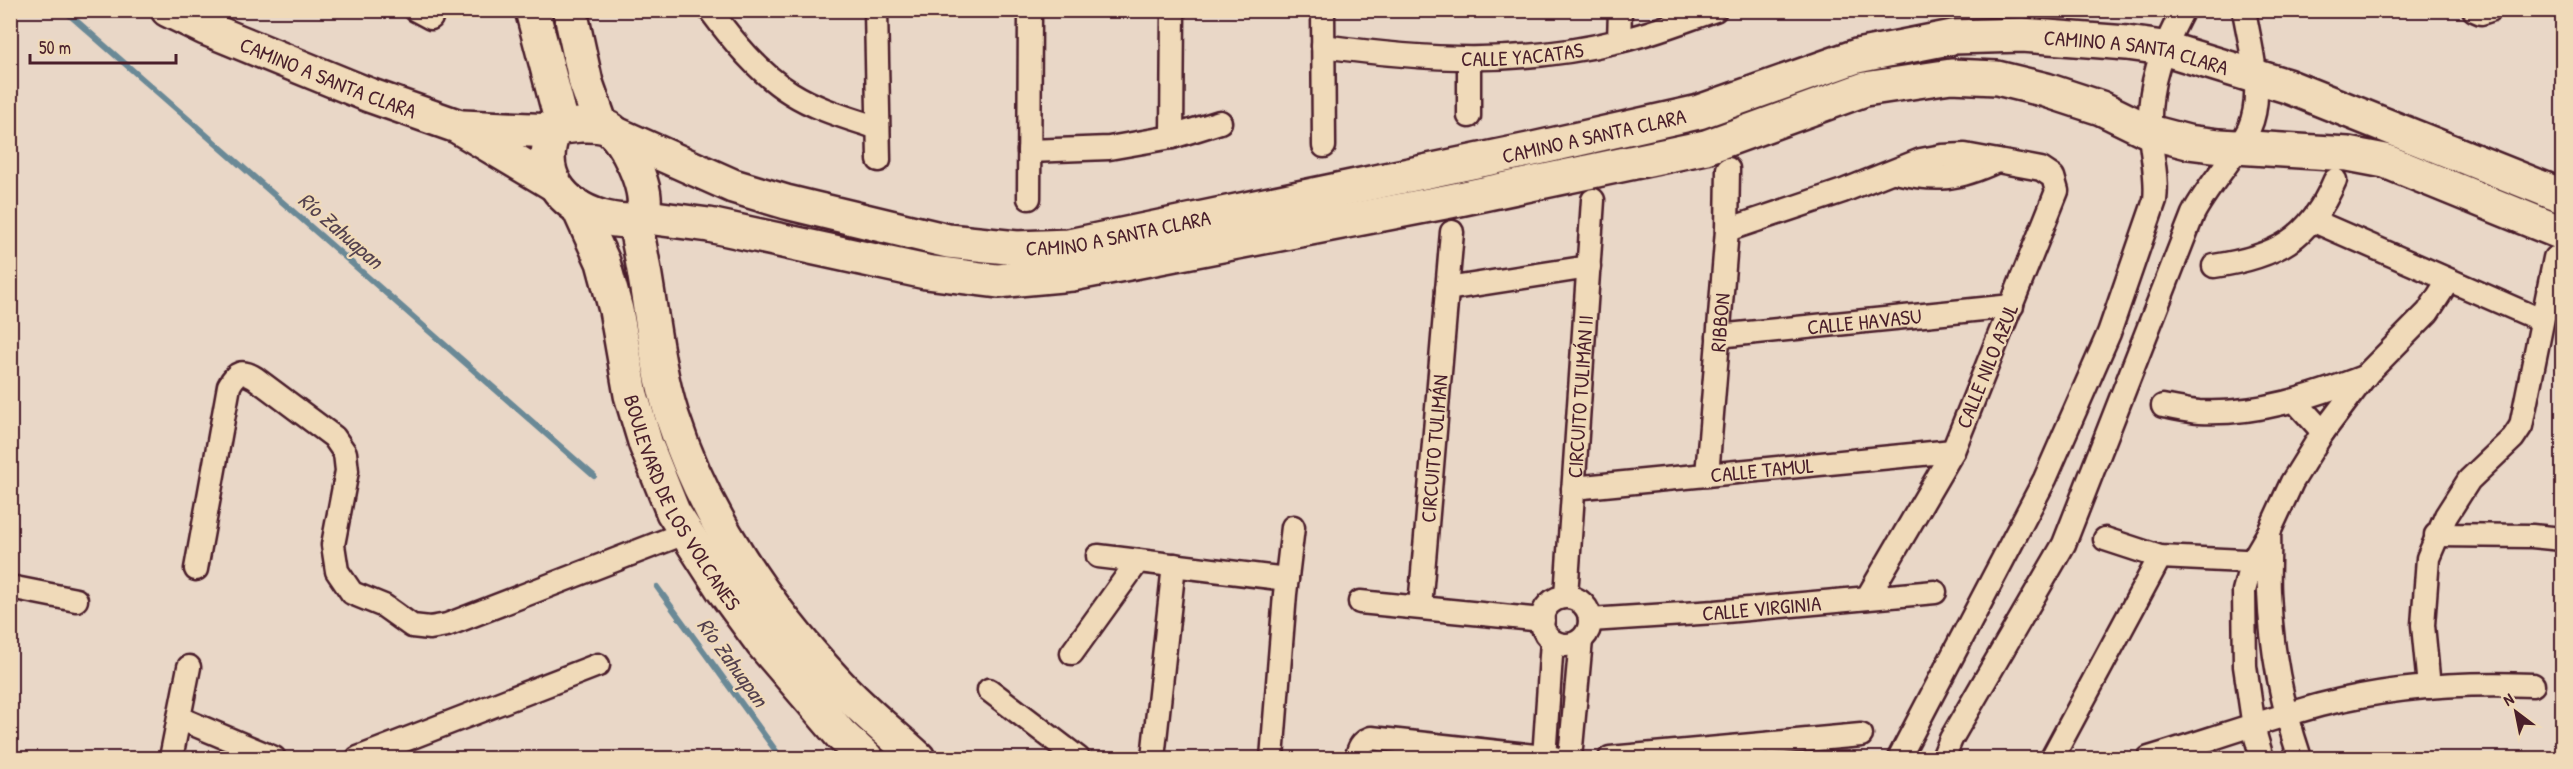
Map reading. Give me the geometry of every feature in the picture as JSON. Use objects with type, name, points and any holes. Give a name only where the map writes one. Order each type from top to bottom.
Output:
[{"type":"main road","name":"CAMINO A SANTA CLARA","points":[[168,10],[205,28],[369,95],[457,126],[554,184]]},
{"type":"main road","points":[[532,10],[558,129],[548,145],[547,162],[554,184],[561,194],[578,207],[613,220],[637,218],[644,208],[640,183],[633,163],[607,129],[586,83],[570,10]]},
{"type":"main road","name":"CAMINO A SANTA CLARA","points":[[607,129],[733,186],[786,202],[948,241],[1017,248],[1069,246],[1529,150],[1699,111],[1857,56],[1953,37],[2022,35],[2163,48],[2287,86],[2562,196]]},
{"type":"main road","name":"CAMINO A SANTA CLARA","points":[[637,218],[709,225],[926,272],[998,281],[1072,274],[1450,201],[1694,149],[1865,89],[1951,76],[1997,78],[2046,90],[2101,108],[2150,132],[2188,142],[2348,154],[2385,161],[2559,246]]},
{"type":"main road","name":"CAMINO A SANTA CLARA","points":[[457,126],[558,129]]},
{"type":"main road","points":[[558,129],[607,129]]},
{"type":"main road","name":"BOULEVARD DE LOS VOLCANES","points":[[578,207],[603,262],[616,310],[640,425],[666,496],[685,533],[763,644],[841,735],[866,759]]},
{"type":"main road","name":"BOULEVARD DE LOS VOLCANES","points":[[637,218],[658,356],[672,415],[686,455],[714,515],[758,584],[839,685],[918,759]]},
{"type":"main road","points":[[626,363],[658,356]]},
{"type":"main road","points":[[640,425],[672,415]]},
{"type":"street","points":[[710,10],[759,69],[791,93],[828,111],[878,128]]},
{"type":"street","points":[[876,10],[879,160]]},
{"type":"street","points":[[1029,198],[1030,10]]},
{"type":"street","points":[[1172,137],[1173,10]]},
{"type":"street","points":[[1323,10],[1324,146]]},
{"type":"street","points":[[1619,41],[1620,10]]},
{"type":"street","name":"CALLE YACATAS","points":[[1323,46],[1418,58],[1469,60],[1526,57],[1619,41],[1714,10]]},
{"type":"street","points":[[1899,759],[2045,479],[2109,333],[2155,200],[2157,183],[2150,132],[2150,95],[2163,48],[2183,10]]},
{"type":"street","points":[[1943,759],[1957,729],[2064,544],[2193,214],[2204,193],[2249,129],[2255,110],[2255,78],[2244,10]]},
{"type":"street","points":[[2474,10],[2481,13],[2490,10]]},
{"type":"street","points":[[1469,60],[1469,116]]},
{"type":"street","points":[[1029,151],[1109,148],[1172,137],[1220,122]]},
{"type":"street","name":"CALLE NILO AZUL","points":[[1727,230],[1896,172],[1921,160],[1942,156],[1965,155],[2042,169],[2053,177],[2057,191],[1953,451],[1867,598]]},
{"type":"street","name":"RIBBON","points":[[1707,475],[1727,230],[1728,169]]},
{"type":"street","points":[[2214,266],[2248,261],[2296,237],[2314,221],[2336,180]]},
{"type":"street","name":"CIRCUITO TULIMÁN II","points":[[1566,596],[1593,200]]},
{"type":"street","points":[[2314,221],[2541,320]]},
{"type":"street","name":"CIRCUITO TULIMÁN","points":[[1420,607],[1452,232]]},
{"type":"street","points":[[2429,687],[2422,625],[2428,558],[2436,535],[2469,480],[2513,438],[2521,426],[2541,320],[2559,246]]},
{"type":"street","points":[[1447,289],[1590,267]]},
{"type":"street","points":[[2262,759],[2254,726],[2245,666],[2244,591],[2261,562],[2269,532],[2292,482],[2323,432],[2366,375],[2428,312],[2448,281]]},
{"type":"street","name":"CALLE HAVASU","points":[[1718,336],[2012,306]]},
{"type":"street","points":[[196,569],[230,386],[233,377],[239,372],[255,378],[334,437],[345,453],[347,471],[333,545],[337,570],[352,593],[384,606],[412,626],[430,628],[447,624],[685,533]]},
{"type":"street","points":[[2163,406],[2200,412],[2247,409],[2295,401],[2366,375]]},
{"type":"street","points":[[2295,401],[2323,432]]},
{"type":"street","name":"CALLE TAMUL","points":[[1573,488],[1953,451]]},
{"type":"street","points":[[1272,759],[1293,527]]},
{"type":"street","points":[[2436,535],[2532,536],[2562,539]]},
{"type":"street","points":[[2105,538],[2160,557],[2261,562]]},
{"type":"street","points":[[1098,556],[1287,579]]},
{"type":"street","points":[[2052,759],[2160,557]]},
{"type":"street","points":[[1072,653],[1138,561]]},
{"type":"street","points":[[2261,562],[2269,590],[2276,662],[2287,715],[2300,759]]},
{"type":"street","points":[[1153,759],[1174,565]]},
{"type":"street","points":[[10,587],[76,600]]},
{"type":"street","name":"CALLE VIRGINIA","points":[[1586,630],[1714,612],[1935,592]]},
{"type":"street","points":[[1570,759],[1590,613],[1581,600],[1566,596],[1552,601],[1543,613],[1543,629],[1552,641],[1567,645],[1586,630]]},
{"type":"street","points":[[1360,602],[1543,620]]},
{"type":"street","points":[[1357,759],[1358,750],[1363,741],[1371,738],[1548,758],[1552,641]]},
{"type":"street","points":[[358,759],[598,664]]},
{"type":"street","points":[[171,759],[189,667]]},
{"type":"street","points":[[2149,759],[2287,715],[2366,695],[2479,683],[2533,686]]},
{"type":"street","points":[[988,690],[1078,759]]},
{"type":"street","points":[[179,718],[274,759]]},
{"type":"street","points":[[1610,759],[1798,749],[1861,735]]},
{"type":"waterway","name":"Río Zahuapan","points":[[64,10],[594,476]]},
{"type":"waterway","name":"Río Zahuapan","points":[[657,587],[781,758]]}]
